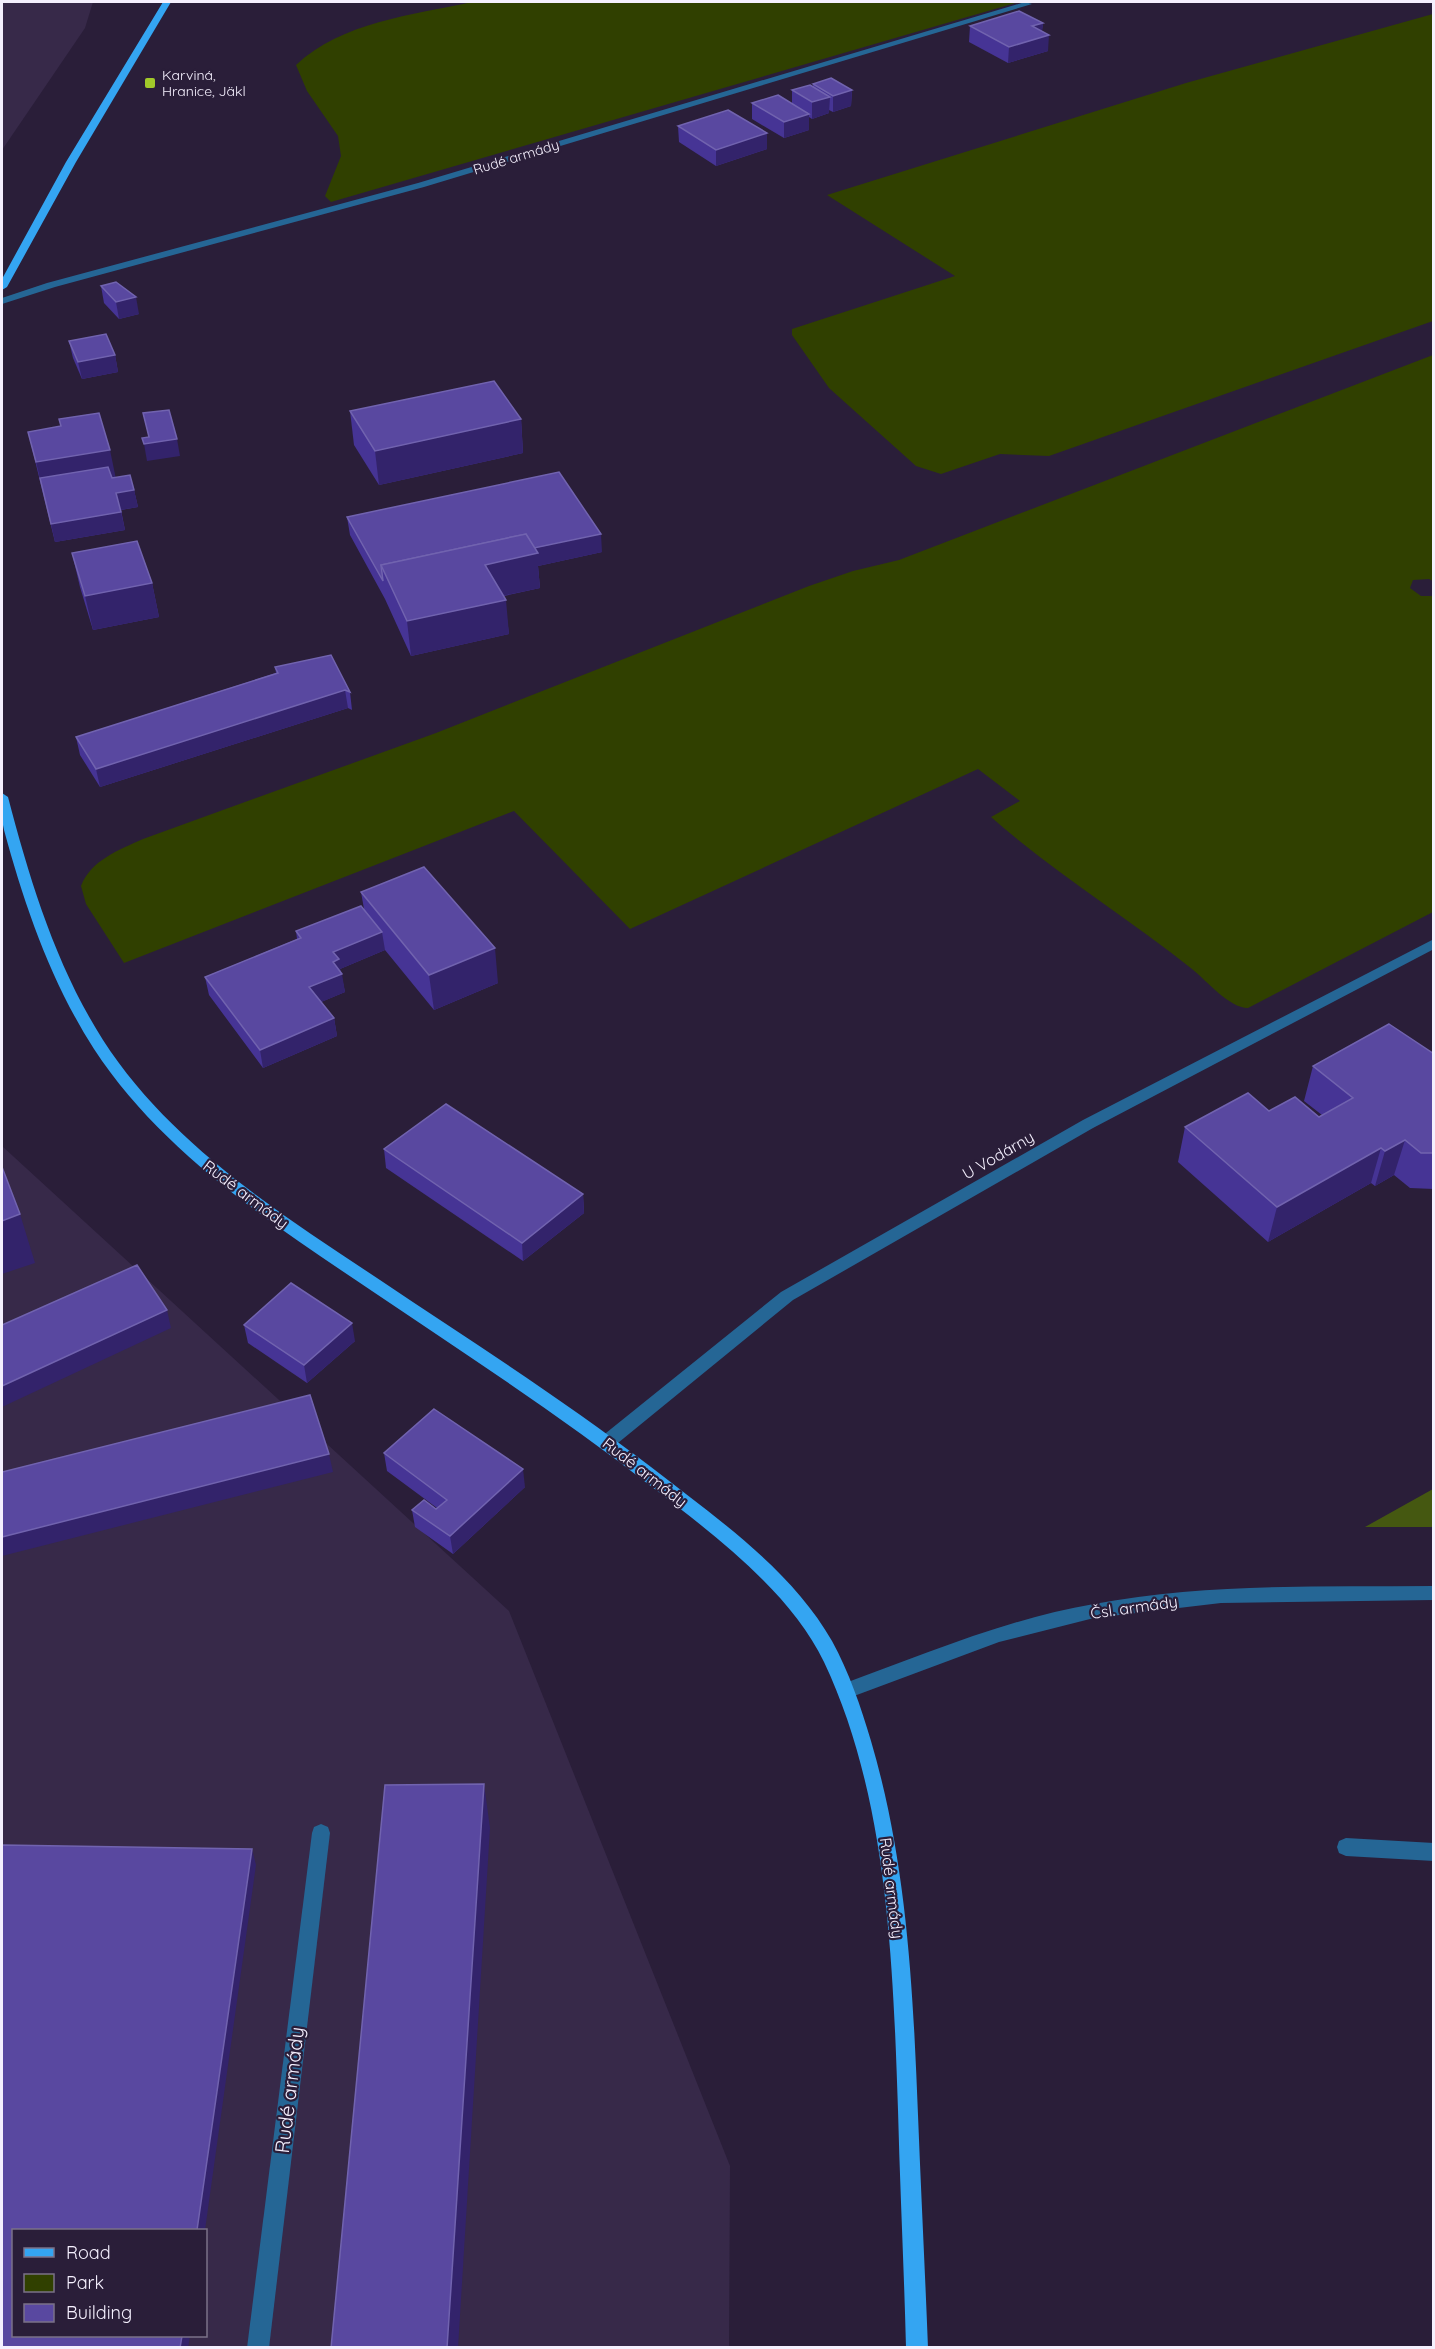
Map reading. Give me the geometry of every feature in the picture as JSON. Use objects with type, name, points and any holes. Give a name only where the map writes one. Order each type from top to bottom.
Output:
[{"type":"main road","points":[[2,286],[71,162],[167,2]]},
{"type":"main road","name":"Rudé armády","points":[[2,797],[37,923],[66,984],[102,1048],[157,1116],[201,1160],[298,1234],[607,1442],[745,1554],[784,1593],[822,1641],[846,1691],[881,1807],[902,1965],[917,2348]]},
{"type":"street","name":"Rudé armády","points":[[2,301],[51,285],[421,185],[1028,4]]},
{"type":"street","name":"U Vodárny","points":[[607,1442],[787,1296],[1088,1124],[1434,943]]},
{"type":"street","name":"Čsl. armády","points":[[846,1691],[998,1635],[1094,1611],[1221,1596],[1434,1593]]},
{"type":"street","name":"Rudé armády","points":[[258,2348],[321,1833]]},
{"type":"street","points":[[1346,1847],[1434,1852]]},
{"type":"shaded area","points":[[2,2],[93,2],[85,28],[2,150]]},
{"type":"shaded area","points":[[2,1146],[509,1611],[730,2166],[729,2347],[2,2347]]},
{"type":"green space","points":[[472,2],[1019,2],[331,202],[325,196],[341,156],[338,136],[307,91],[296,65],[314,50],[356,30],[402,16]]},
{"type":"green space","points":[[1433,14],[1433,321],[1049,456],[1000,454],[941,474],[916,466],[829,388],[792,335],[792,329],[955,276],[827,195],[1186,83]]},
{"type":"green space","points":[[1433,355],[1433,581],[1413,580],[1410,588],[1421,596],[1433,596],[1433,912],[1248,1008],[1233,1004],[1226,999],[1192,969],[1040,857],[991,817],[1020,801],[978,769],[630,929],[514,811],[124,963],[86,904],[81,886],[92,869],[107,857],[143,839],[436,733],[809,586],[853,571],[899,560]]},
{"type":"green space","points":[[1433,1489],[1433,1527],[1365,1527]]},
{"type":"building","points":[[1019,11],[1043,23],[1032,26],[1049,35],[1009,47],[970,26]]},
{"type":"building","points":[[831,78],[852,90],[833,96],[813,84]]},
{"type":"building","points":[[810,85],[830,97],[812,102],[792,90]]},
{"type":"building","points":[[778,95],[809,114],[784,122],[752,103]]},
{"type":"building","points":[[728,110],[767,133],[716,150],[678,126]]},
{"type":"building","points":[[116,282],[136,297],[116,302],[101,286]]},
{"type":"building","points":[[106,334],[115,355],[78,362],[69,341]]},
{"type":"building","points":[[494,381],[521,419],[375,451],[350,411]]},
{"type":"building","points":[[169,410],[177,439],[144,444],[142,438],[149,437],[143,413]]},
{"type":"building","points":[[99,413],[110,450],[36,462],[28,432],[61,426],[59,419]]},
{"type":"building","points":[[108,467],[112,478],[130,475],[134,490],[116,493],[121,512],[51,524],[40,478]]},
{"type":"building","points":[[559,472],[601,534],[534,548],[526,534],[381,565],[383,581],[347,517]]},
{"type":"building","points":[[526,534],[538,553],[485,565],[506,600],[407,621],[381,565]]},
{"type":"building","points":[[137,541],[152,583],[85,596],[72,553]]},
{"type":"building","points":[[331,655],[350,692],[345,690],[96,769],[76,737],[278,673],[275,667]]},
{"type":"building","points":[[424,867],[495,948],[429,975],[361,892]]},
{"type":"building","points":[[361,906],[382,932],[333,952],[339,959],[333,962],[342,974],[309,987],[334,1018],[260,1050],[205,977],[301,938],[296,931]]},
{"type":"building","points":[[1389,1024],[1434,1054],[1434,1153],[1421,1153],[1405,1140],[1385,1151],[1381,1148],[1277,1207],[1185,1127],[1248,1093],[1269,1111],[1295,1097],[1319,1117],[1353,1098],[1313,1066]]},
{"type":"building","points":[[446,1104],[583,1194],[522,1243],[384,1149]]},
{"type":"building","points":[[2,1167],[20,1214],[2,1221]]},
{"type":"building","points":[[137,1265],[167,1310],[2,1386],[2,1325]]},
{"type":"building","points":[[291,1283],[352,1323],[304,1365],[244,1325]]},
{"type":"building","points":[[310,1395],[329,1454],[2,1537],[2,1472]]},
{"type":"building","points":[[434,1409],[523,1469],[450,1536],[412,1510],[424,1500],[436,1509],[447,1500],[384,1453]]},
{"type":"building","points":[[484,1784],[447,2348],[331,2348],[385,1785]]},
{"type":"building","points":[[2,1845],[252,1849],[197,2229],[12,2229],[12,2337],[182,2337],[180,2348],[2,2348]]},
{"type":"place","name":"Karviná, Hranice, Jäkl","points":[[150,83]]}]
